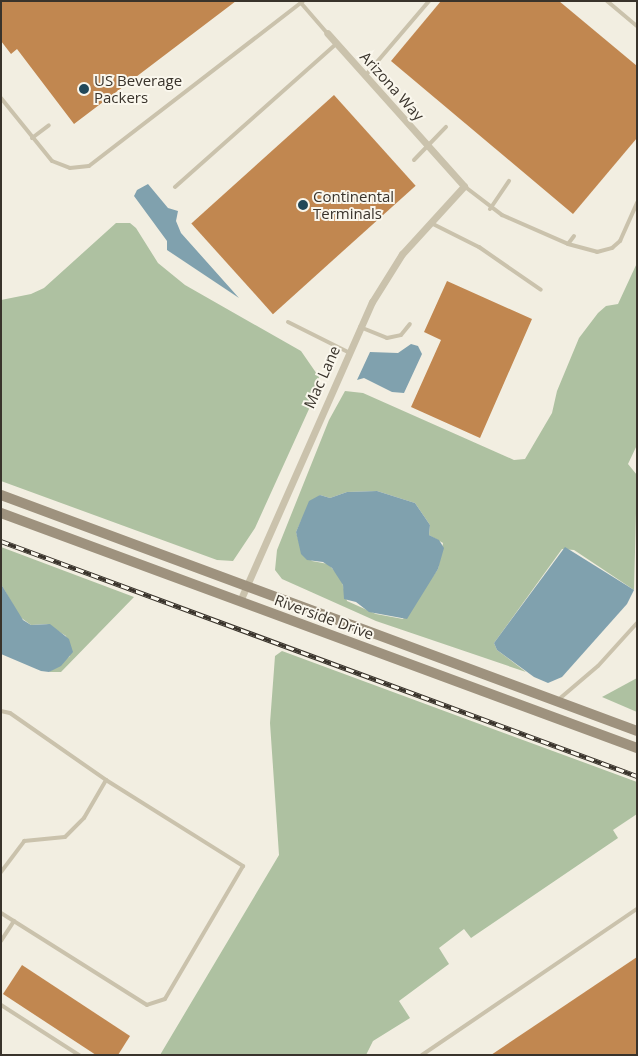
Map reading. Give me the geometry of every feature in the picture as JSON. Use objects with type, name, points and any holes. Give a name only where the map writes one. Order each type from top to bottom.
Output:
[{"type":"main road","name":"Riverside Drive","points":[[1,495],[637,731]]},
{"type":"main road","name":"Riverside Drive","points":[[1,513],[637,748]]},
{"type":"street","name":"Arizona Way","points":[[327,33],[464,186]]},
{"type":"street","name":"Mac Lane","points":[[240,601],[348,352],[388,274],[429,222],[464,186]]},
{"type":"lane","points":[[365,76],[429,1]]},
{"type":"lane","points":[[607,1],[637,26]]},
{"type":"lane","points":[[1,98],[52,161],[70,168],[92,164],[108,148],[302,2]]},
{"type":"lane","name":"Arizona Way","points":[[302,2],[327,33]]},
{"type":"lane","points":[[174,187],[336,44]]},
{"type":"lane","points":[[32,138],[49,125]]},
{"type":"lane","points":[[414,160],[429,147],[446,127]]},
{"type":"lane","points":[[490,208],[509,181]]},
{"type":"lane","points":[[464,186],[490,208],[568,244],[597,252],[612,248],[626,232],[637,203]]},
{"type":"lane","points":[[429,222],[480,247],[541,290]]},
{"type":"lane","points":[[568,244],[574,236]]},
{"type":"lane","points":[[288,322],[348,352]]},
{"type":"lane","points":[[360,327],[392,338],[401,335],[410,324]]},
{"type":"lane","points":[[556,701],[598,666],[637,623]]},
{"type":"lane","points":[[1,711],[10,713],[106,780],[243,866],[165,999],[147,1005],[1,913]]},
{"type":"lane","points":[[1,872],[24,841],[65,837],[84,818],[106,780]]},
{"type":"lane","points":[[422,1055],[637,909]]},
{"type":"lane","points":[[1,941],[14,921]]},
{"type":"lane","points":[[1,1005],[79,1055]]},
{"type":"green space","points":[[116,223],[130,223],[136,228],[158,263],[185,285],[301,351],[319,377],[319,387],[255,528],[233,561],[217,560],[1,481],[1,300],[31,294],[44,288]]},
{"type":"green space","points":[[637,263],[637,445],[628,464],[637,475],[634,590],[574,550],[562,549],[494,643],[497,650],[526,672],[376,621],[282,579],[275,570],[277,550],[329,420],[345,391],[363,393],[514,460],[525,459],[552,413],[557,391],[579,338],[598,313],[606,306],[618,304]],"holes":[[[377,491],[415,503],[430,525],[429,535],[443,543],[438,569],[403,619],[376,614],[347,601],[341,578],[328,564],[312,561],[301,549],[296,532],[301,521],[320,495],[330,498],[347,492]]]},
{"type":"green space","points":[[1,547],[134,597],[61,672],[49,672],[70,656],[66,636],[47,624],[31,625],[20,617],[1,584]]},
{"type":"green space","points":[[282,651],[637,782],[637,814],[613,830],[618,838],[471,938],[464,929],[439,948],[449,964],[399,1001],[410,1018],[373,1041],[366,1055],[160,1055],[279,855],[270,723],[275,656]]},
{"type":"green space","points":[[637,678],[637,712],[602,697]]},
{"type":"water","points":[[148,184],[168,208],[178,211],[176,221],[181,233],[239,298],[167,250],[167,241],[134,196],[137,190]]},
{"type":"water","points":[[411,344],[418,346],[422,354],[404,393],[392,392],[364,378],[357,380],[370,352],[398,353]]},
{"type":"water","points":[[377,491],[415,503],[430,525],[429,535],[439,540],[444,548],[438,569],[407,619],[369,612],[356,602],[344,599],[343,585],[332,568],[323,562],[307,560],[301,554],[296,532],[309,501],[320,495],[330,498],[347,492]]},
{"type":"water","points":[[565,547],[634,590],[627,604],[562,677],[548,683],[534,677],[497,650],[494,643]]},
{"type":"water","points":[[1,584],[23,620],[31,625],[50,624],[69,639],[73,652],[61,666],[49,672],[41,671],[1,654]]},
{"type":"building","name":"US Beverage Packers","points":[[1,1],[236,1],[74,124],[17,49],[11,54],[1,41]]},
{"type":"building","points":[[441,1],[559,1],[637,66],[637,138],[573,214],[391,61]]},
{"type":"building","name":"Continental Terminals","points":[[334,95],[416,186],[273,314],[191,223]]},
{"type":"building","points":[[447,281],[532,319],[480,438],[411,407],[441,340],[424,332]]},
{"type":"building","points":[[637,957],[637,1055],[491,1055]]},
{"type":"building","points":[[22,965],[130,1036],[118,1055],[96,1055],[3,994]]},
{"type":"railway","points":[[1,541],[637,776]]},
{"type":"place","name":"US Beverage Packers","points":[[84,89]]},
{"type":"place","name":"Continental Terminals","points":[[303,205]]}]
